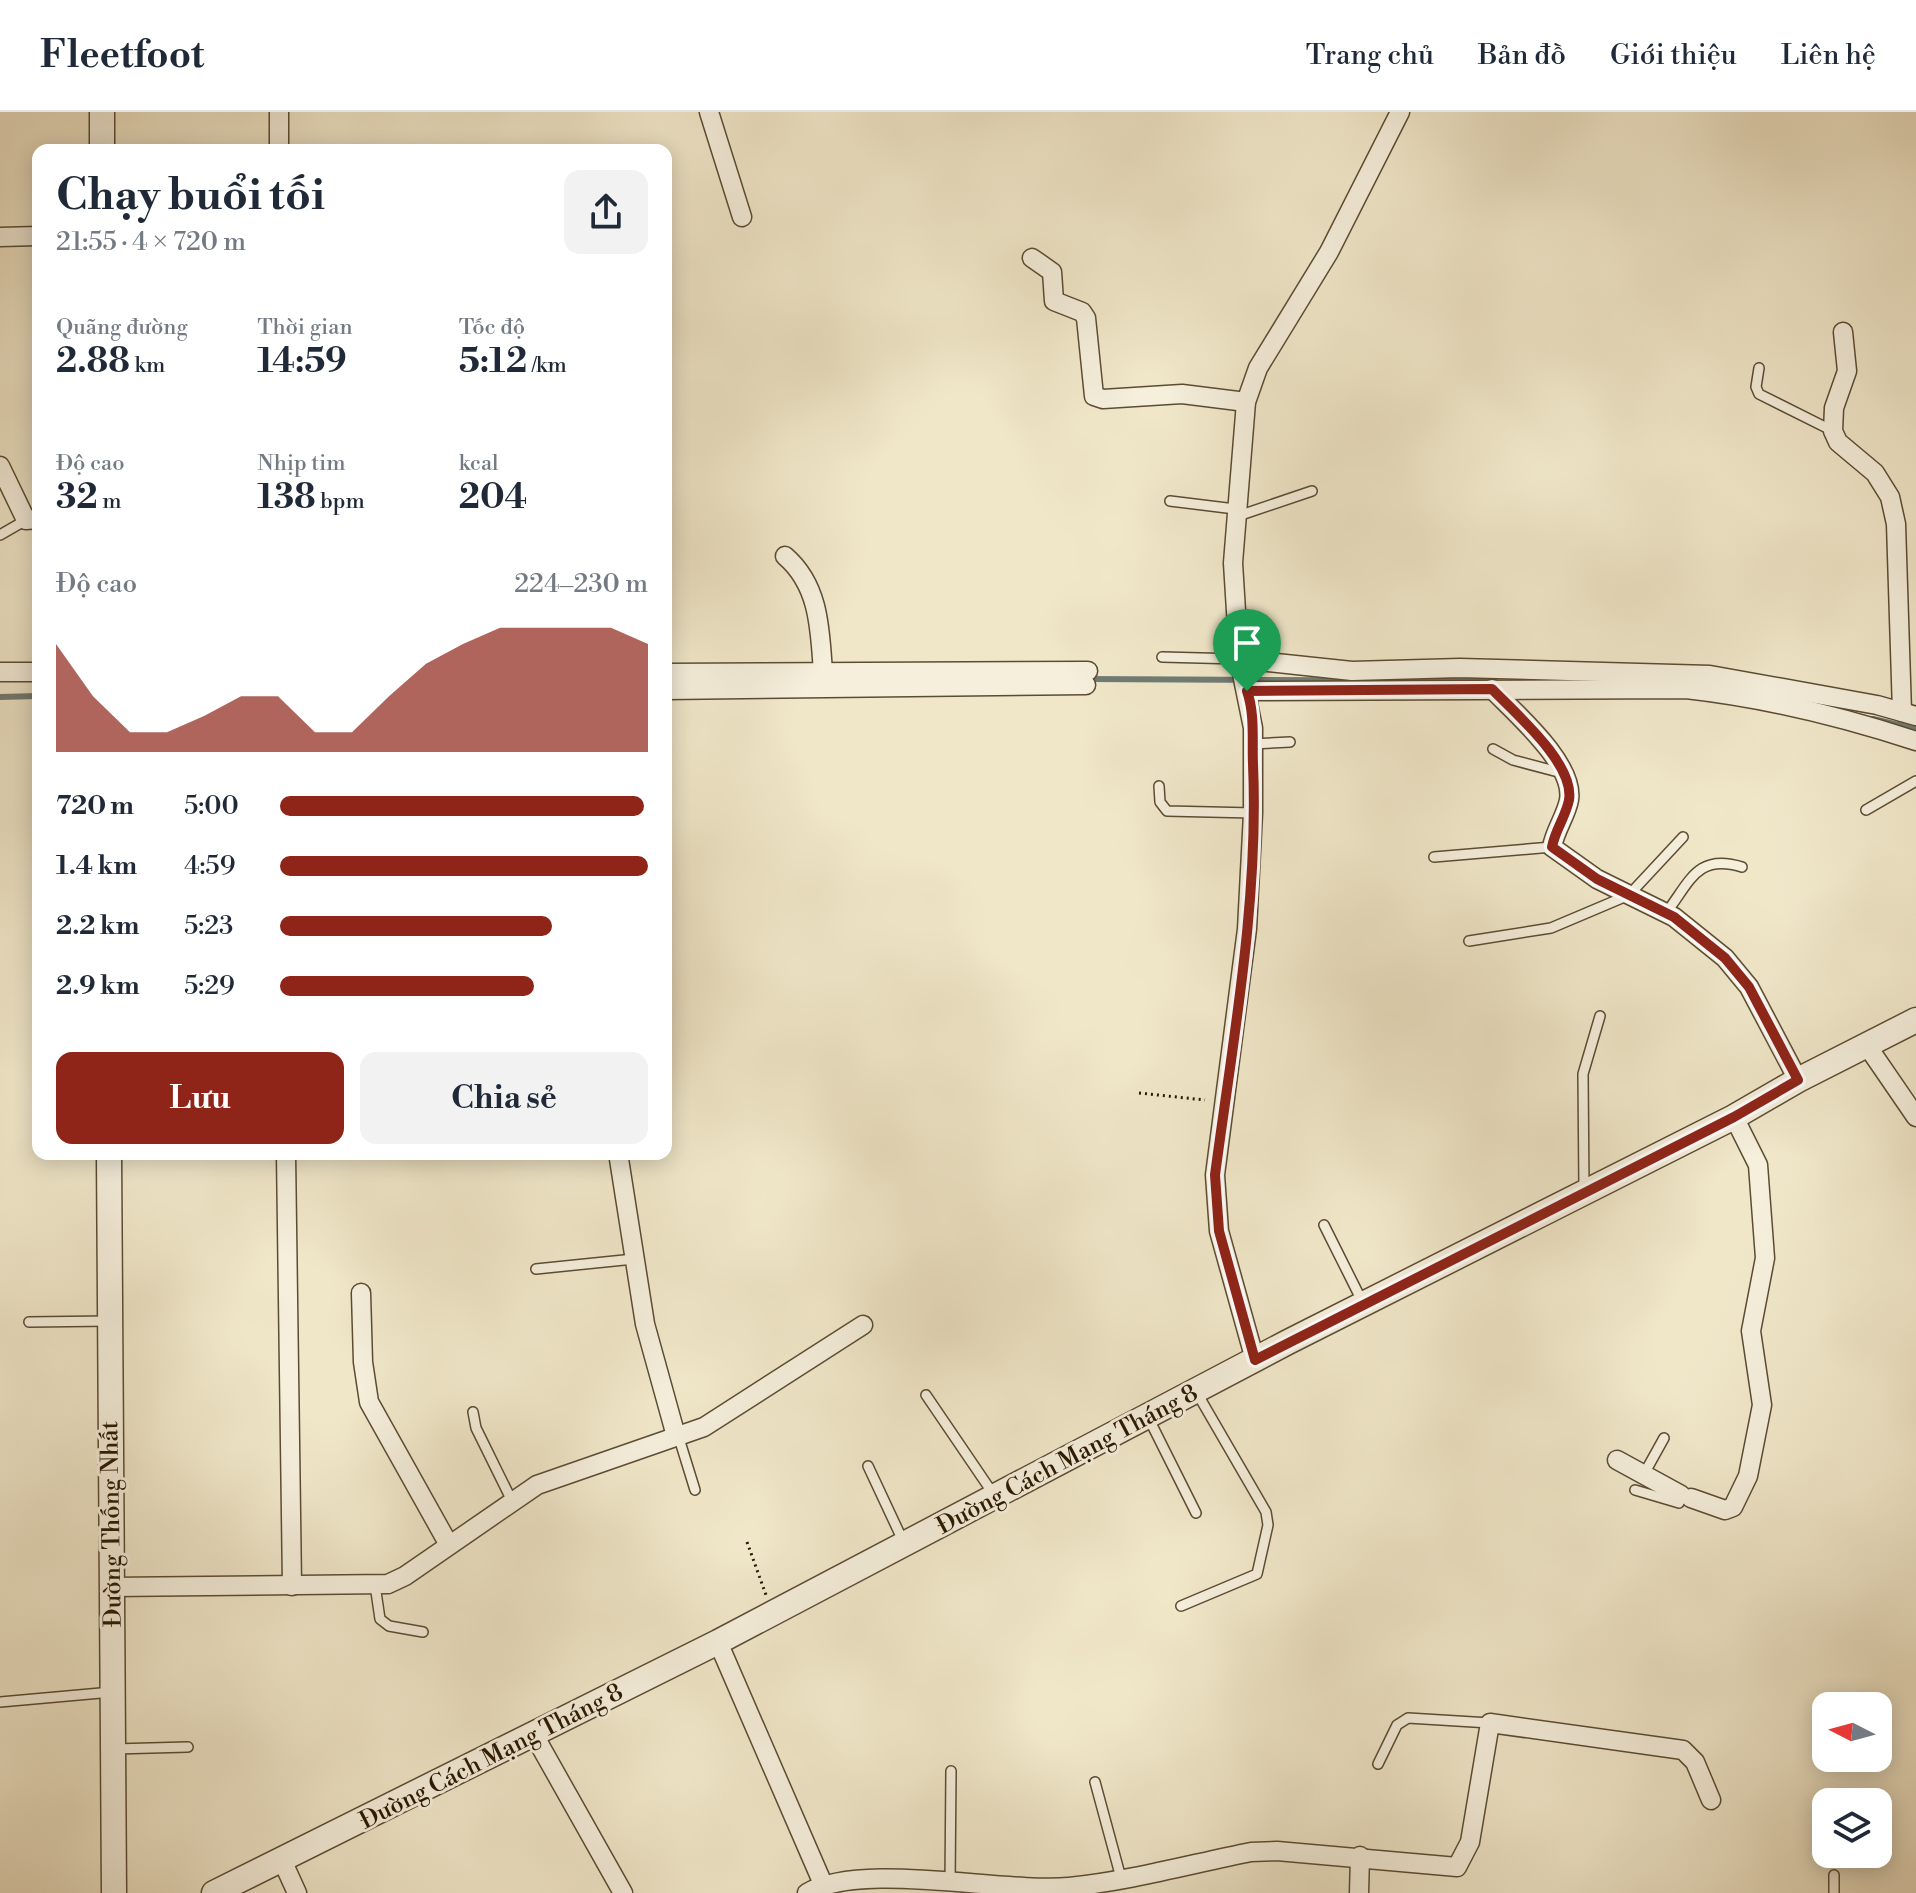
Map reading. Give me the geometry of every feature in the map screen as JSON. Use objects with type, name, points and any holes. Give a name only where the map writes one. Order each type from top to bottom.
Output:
[{"type":"street","points":[[102,112],[102,144]]},
{"type":"street","points":[[279,112],[279,144]]},
{"type":"street","points":[[709,112],[742,217]]},
{"type":"street","points":[[1255,1360],[1215,1205],[1247,929],[1253,813],[1252,744],[1233,563],[1234,513],[1246,402],[1258,368],[1329,252],[1400,112]]},
{"type":"street","points":[[0,237],[32,236]]},
{"type":"street","points":[[1032,258],[1052,272],[1054,301],[1082,312],[1086,318],[1094,396],[1103,399],[1182,394],[1246,402]]},
{"type":"street","points":[[1243,676],[1460,668],[1710,675],[1909,714],[1896,524],[1890,497],[1875,473],[1838,442],[1833,431],[1834,408],[1847,371],[1843,332]]},
{"type":"street","points":[[0,466],[32,519]]},
{"type":"street","points":[[785,556],[800,572],[817,607],[823,673]]},
{"type":"street","points":[[0,672],[32,672]]},
{"type":"street","points":[[672,673],[1087,678],[672,690]]},
{"type":"street","points":[[1243,676],[1492,689],[1686,689],[1752,697],[1848,719],[1916,741]]},
{"type":"street","points":[[1492,689],[1551,753],[1565,774],[1568,802],[1552,847],[1597,879],[1666,913],[1698,934],[1749,987],[1798,1080]]},
{"type":"street","name":"Đường Cách Mạng Tháng 8","points":[[214,1893],[718,1642],[1255,1360],[1734,1117],[1798,1080],[1916,1020]]},
{"type":"street","points":[[1868,1047],[1916,1117]]},
{"type":"street","points":[[1617,1460],[1640,1482],[1725,1510],[1733,1507],[1748,1476],[1762,1405],[1751,1331],[1765,1258],[1758,1165],[1734,1117]]},
{"type":"street","name":"Đường Thống Nhất","points":[[109,1160],[114,1893]]},
{"type":"street","points":[[286,1160],[292,1586]]},
{"type":"street","points":[[619,1160],[645,1324],[677,1436]]},
{"type":"street","points":[[361,1293],[363,1362],[369,1402],[449,1545]]},
{"type":"street","points":[[111,1587],[375,1585],[405,1576],[512,1501],[557,1476],[719,1419],[808,1357],[863,1325]]},
{"type":"street","points":[[718,1642],[815,1888],[861,1880],[1034,1890],[1071,1887],[1251,1852],[1360,1856],[1457,1867],[1463,1861],[1490,1723],[1683,1750],[1695,1762],[1711,1800]]},
{"type":"street","points":[[534,1735],[623,1893]]},
{"type":"street","points":[[1359,1893],[1360,1856]]},
{"type":"street","points":[[282,1860],[297,1893]]},
{"type":"lane","points":[[1759,368],[1756,387],[1759,394],[1833,431]]},
{"type":"lane","points":[[1170,501],[1234,513],[1312,491]]},
{"type":"lane","points":[[0,535],[32,519]]},
{"type":"lane","points":[[1162,657],[1243,676]]},
{"type":"lane","points":[[1252,744],[1290,742]]},
{"type":"lane","points":[[1493,749],[1513,760],[1565,774]]},
{"type":"lane","points":[[1866,810],[1916,781]]},
{"type":"lane","points":[[1159,786],[1160,802],[1167,811],[1253,813]]},
{"type":"lane","points":[[1469,941],[1551,928],[1629,895],[1653,873],[1683,837]]},
{"type":"lane","points":[[1434,857],[1552,847]]},
{"type":"lane","points":[[1666,913],[1704,864],[1715,861],[1742,867]]},
{"type":"lane","points":[[1584,1193],[1583,1074],[1600,1016]]},
{"type":"lane","points":[[1324,1225],[1363,1304]]},
{"type":"lane","points":[[536,1269],[634,1259]]},
{"type":"lane","points":[[29,1322],[110,1321]]},
{"type":"lane","points":[[1181,1606],[1257,1574],[1268,1525],[1260,1499],[1196,1391]]},
{"type":"lane","points":[[926,1395],[996,1498]]},
{"type":"lane","points":[[473,1412],[476,1428],[512,1501]]},
{"type":"lane","points":[[1148,1417],[1196,1513]]},
{"type":"lane","points":[[677,1436],[695,1490]]},
{"type":"lane","points":[[1640,1482],[1664,1438]]},
{"type":"lane","points":[[868,1466],[905,1545]]},
{"type":"lane","points":[[375,1585],[380,1619],[389,1626],[423,1632]]},
{"type":"lane","points":[[0,1702],[113,1692]]},
{"type":"lane","points":[[1378,1764],[1397,1725],[1408,1718],[1490,1723]]},
{"type":"lane","points":[[114,1749],[188,1747]]},
{"type":"lane","points":[[950,1884],[951,1771]]},
{"type":"lane","points":[[1095,1782],[1121,1878]]},
{"type":"lane","points":[[1834,1875],[1834,1893]]},
{"type":"path","points":[[1139,1093],[1225,1102]]},
{"type":"path","points":[[747,1542],[772,1613]]},
{"type":"waterway","points":[[1086,679],[1494,681]]},
{"type":"waterway","points":[[0,697],[32,696]]},
{"type":"waterway","points":[[1873,719],[1916,729]]},
{"type":"route","points":[[1492,689],[1551,753],[1565,774],[1568,802],[1554,834],[1552,847],[1597,879],[1674,917],[1725,958],[1749,987],[1798,1080],[1734,1117],[1255,1360],[1219,1231],[1215,1205],[1215,1175],[1250,900],[1254,786],[1253,728],[1247,691],[1492,689]]}]
